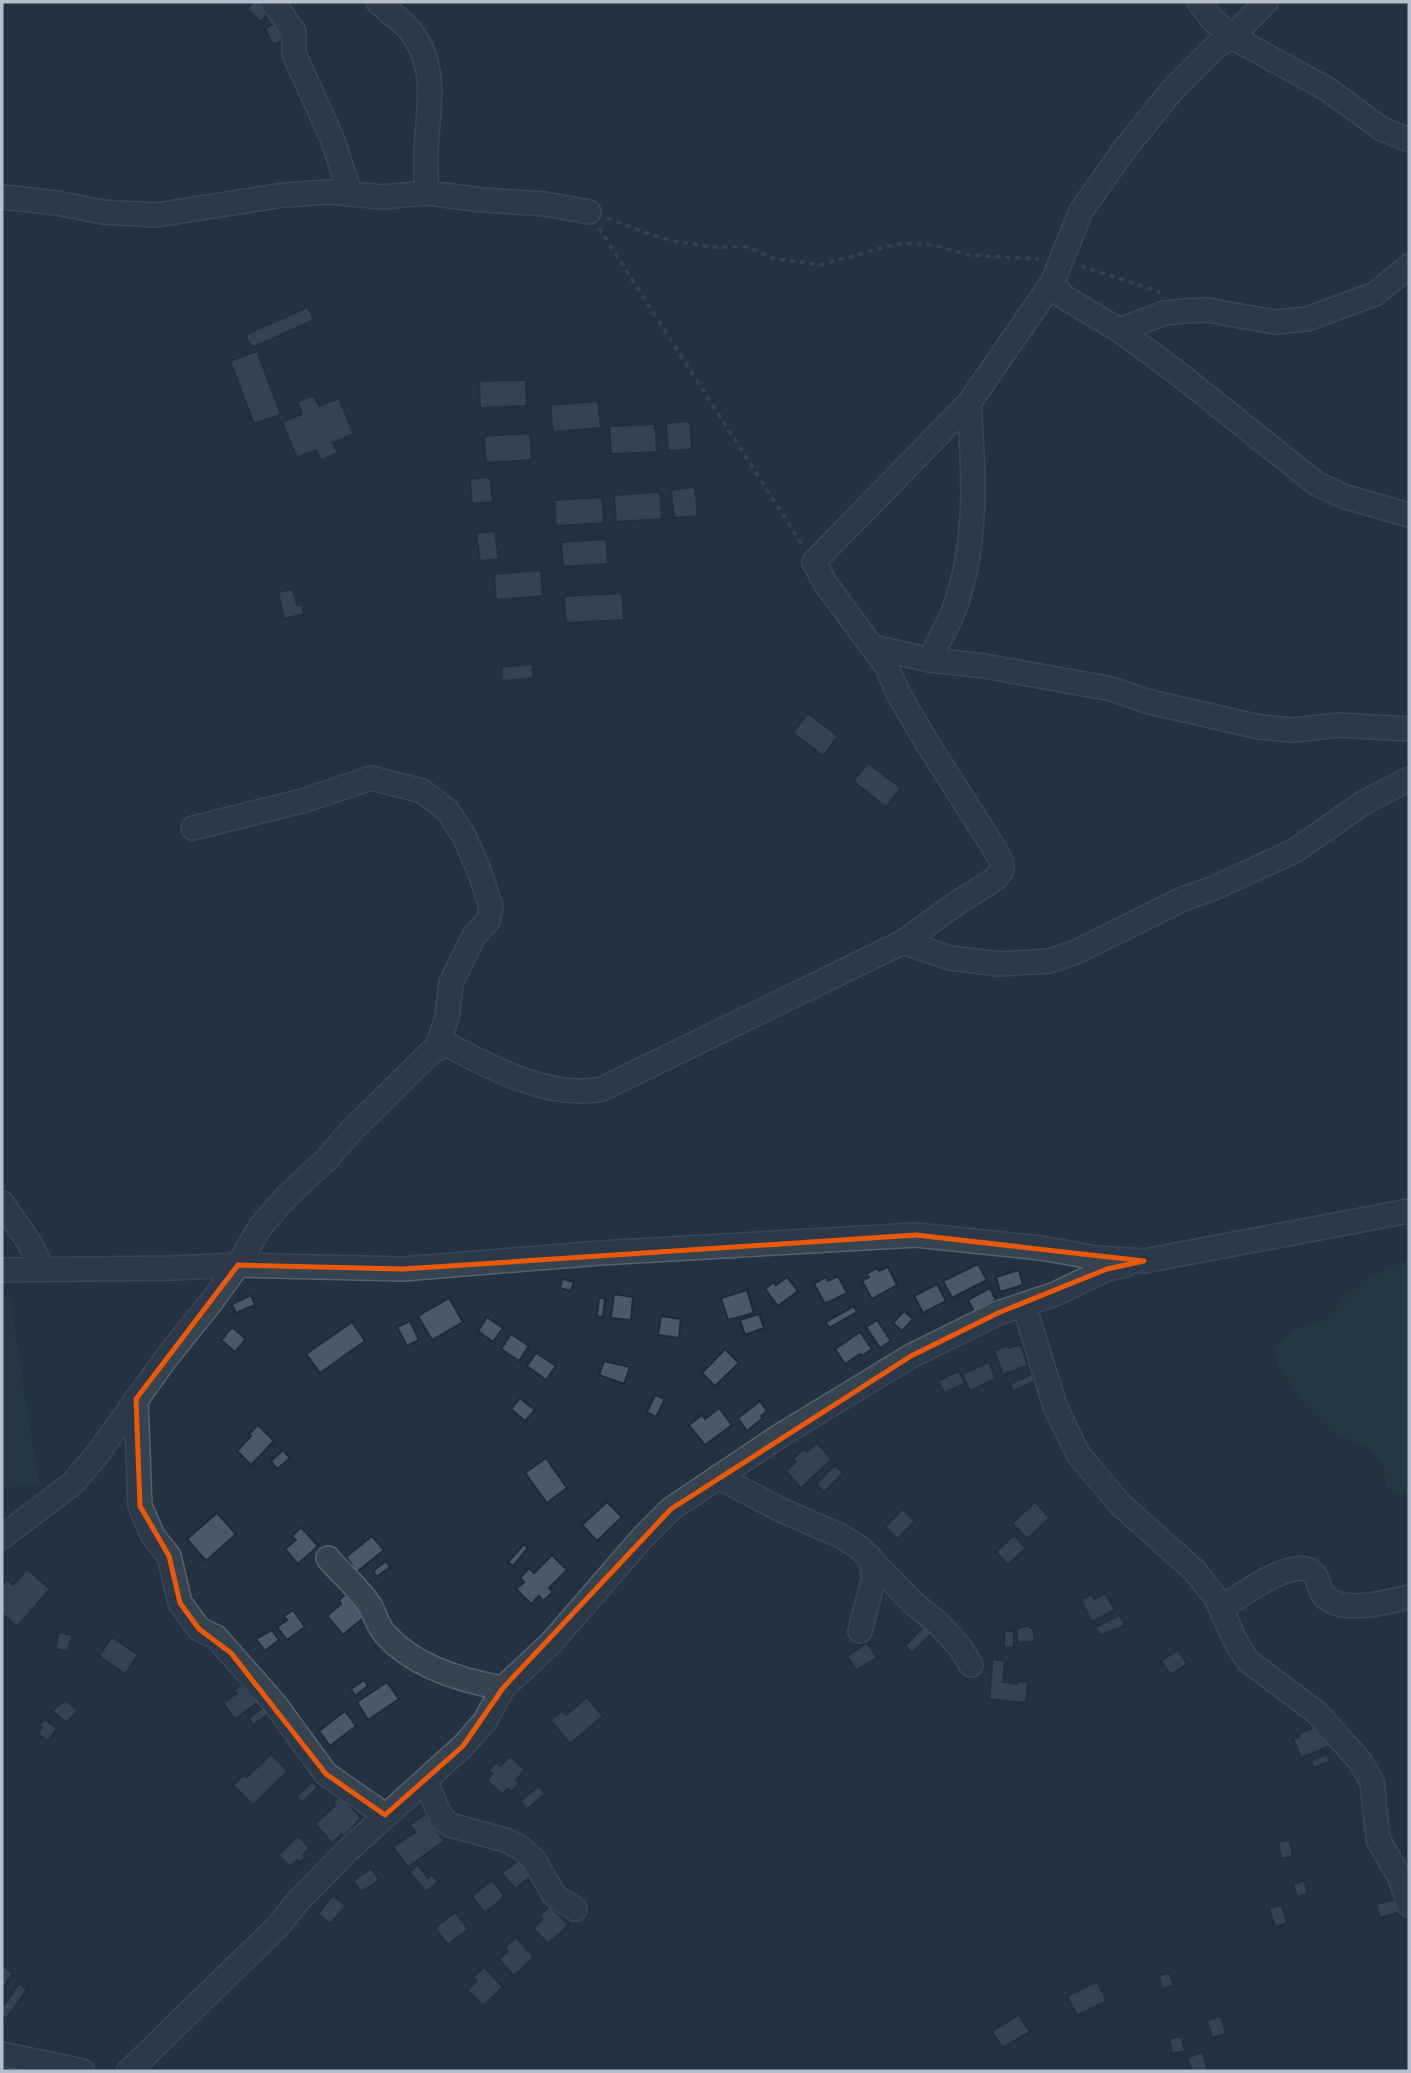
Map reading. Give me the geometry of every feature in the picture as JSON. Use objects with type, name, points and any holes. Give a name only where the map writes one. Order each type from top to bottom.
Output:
[{"type":"street","points":[[273,2],[294,32],[294,54],[332,138],[351,193]]},
{"type":"street","points":[[377,2],[399,18],[416,37],[425,57],[430,110],[425,151],[427,193]]},
{"type":"street","points":[[1199,2],[1211,19],[1232,37],[1326,89],[1382,129],[1409,140]]},
{"type":"street","points":[[437,1048],[450,1046],[524,1081],[583,1092],[602,1089],[903,942],[995,879],[1002,870],[1002,861],[926,741],[898,693],[887,667],[825,583],[814,562],[969,403],[1052,283],[1081,211],[1140,128],[1201,60],[1232,37],[1266,2]]},
{"type":"street","points":[[2,197],[57,203],[102,212],[156,215],[284,195],[351,193],[383,197],[427,193],[545,204],[589,212]]},
{"type":"street","points":[[1119,330],[1165,313],[1184,311],[1207,310],[1274,322],[1307,319],[1375,294],[1409,266]]},
{"type":"street","points":[[1052,283],[1064,297],[1119,330],[1175,371],[1317,484],[1346,497],[1409,515]]},
{"type":"street","points":[[929,660],[955,608],[969,560],[972,492],[969,403]]},
{"type":"street","points":[[873,647],[929,660],[984,666],[1089,684],[1186,711],[1259,727],[1294,730],[1338,725],[1409,729]]},
{"type":"street","points":[[2,1537],[72,1484],[96,1456],[135,1399],[238,1265],[260,1227],[350,1132],[437,1048],[447,1017],[451,983],[474,936],[488,921],[491,906],[464,836],[447,810],[422,791],[371,778],[302,801],[192,828]]},
{"type":"street","points":[[903,942],[950,958],[1009,964],[1050,961],[1076,952],[1184,899],[1296,850],[1363,803],[1409,779]]},
{"type":"street","points":[[2,1203],[29,1242],[43,1269]]},
{"type":"street","points":[[129,2071],[277,1927],[313,1885],[385,1815],[463,1746],[485,1720],[503,1688],[551,1643],[643,1537],[671,1509],[718,1477],[831,1403],[911,1356],[998,1313],[1055,1294],[1107,1269],[1409,1211]]},
{"type":"street","points":[[2,1270],[238,1265],[403,1269],[600,1253],[916,1235],[1041,1248],[1097,1258],[1144,1261]]},
{"type":"street","points":[[1024,1306],[1055,1406],[1078,1454],[1120,1504],[1195,1571],[1222,1608],[1237,1644],[1248,1661],[1316,1712],[1360,1760],[1371,1782],[1378,1839],[1400,1878],[1409,1905]]},
{"type":"street","points":[[135,1399],[140,1506],[153,1536],[169,1556],[180,1603],[199,1629],[216,1637],[275,1704],[326,1774],[385,1815]]},
{"type":"street","points":[[718,1477],[781,1510],[841,1535],[870,1556],[913,1603],[938,1623],[960,1647],[971,1665]]},
{"type":"street","points":[[860,1631],[874,1577],[870,1556]]},
{"type":"street","points":[[328,1558],[370,1606],[379,1628],[402,1649],[455,1677],[503,1688]]},
{"type":"street","points":[[1222,1608],[1258,1584],[1303,1568],[1314,1574],[1325,1597],[1337,1603],[1371,1605],[1409,1597]]},
{"type":"street","points":[[425,1781],[442,1819],[450,1825],[505,1840],[521,1848],[534,1860],[554,1895],[575,1909]]},
{"type":"street","points":[[2,2054],[82,2071]]},
{"type":"path","points":[[589,212],[674,241],[711,247],[748,247],[772,258],[821,265],[892,245],[914,243],[934,245],[968,255],[1026,258]]},
{"type":"path","points":[[589,212],[814,562]]},
{"type":"path","points":[[1062,260],[1162,293]]},
{"type":"highlighted area","points":[[916,1235],[1144,1261],[1107,1269],[998,1313],[911,1356],[671,1509],[503,1688],[463,1746],[385,1815],[326,1774],[231,1653],[199,1629],[180,1603],[169,1556],[140,1506],[136,1399],[238,1265],[403,1269]]},
{"type":"green space","points":[[1409,1259],[1409,1493],[1396,1495],[1386,1488],[1382,1462],[1370,1449],[1335,1435],[1302,1401],[1278,1366],[1276,1345],[1295,1328],[1311,1326],[1330,1315],[1347,1295],[1370,1276]]},
{"type":"green space","points":[[10,1298],[39,1484],[2,1489],[2,1299]]},
{"type":"building","points":[[253,2],[262,2],[271,10],[261,22],[247,9]]},
{"type":"building","points":[[275,23],[283,40],[273,45],[265,28]]},
{"type":"building","points":[[308,307],[314,320],[252,348],[245,335]]},
{"type":"building","points":[[257,351],[281,414],[254,424],[230,361]]},
{"type":"building","points":[[526,380],[527,406],[480,408],[479,381]]},
{"type":"building","points":[[314,395],[319,406],[339,398],[354,434],[333,443],[338,453],[321,460],[316,450],[297,458],[282,422],[302,414],[297,402]]},
{"type":"building","points":[[598,401],[601,428],[553,432],[550,405]]},
{"type":"building","points":[[690,421],[692,449],[668,451],[666,423]]},
{"type":"building","points":[[655,424],[657,452],[611,454],[609,426]]},
{"type":"building","points":[[530,433],[532,460],[486,463],[484,436]]},
{"type":"building","points":[[490,477],[493,502],[472,504],[470,479]]},
{"type":"building","points":[[695,487],[698,516],[674,518],[671,490]]},
{"type":"building","points":[[660,492],[662,519],[616,522],[614,495]]},
{"type":"building","points":[[602,497],[604,523],[556,526],[554,500]]},
{"type":"building","points":[[495,531],[499,559],[480,561],[476,533]]},
{"type":"building","points":[[606,539],[608,564],[563,567],[561,542]]},
{"type":"building","points":[[541,570],[543,596],[496,600],[494,574]]},
{"type":"building","points":[[293,589],[297,605],[302,605],[304,614],[284,619],[278,592]]},
{"type":"building","points":[[622,593],[624,620],[566,623],[564,596]]},
{"type":"building","points":[[532,664],[534,678],[502,681],[501,667]]},
{"type":"building","points":[[808,713],[838,736],[823,756],[793,733]]},
{"type":"building","points":[[868,763],[901,788],[886,807],[853,781]]},
{"type":"building","points":[[978,1264],[987,1280],[952,1298],[943,1281]]},
{"type":"building","points":[[888,1267],[897,1285],[872,1299],[862,1281],[869,1277],[866,1274],[877,1268],[879,1271]]},
{"type":"building","points":[[1019,1270],[1023,1285],[1000,1292],[996,1277]]},
{"type":"building","points":[[838,1276],[847,1293],[825,1304],[814,1284],[826,1277],[828,1281]]},
{"type":"building","points":[[787,1277],[798,1291],[778,1306],[765,1289]]},
{"type":"building","points":[[562,1279],[574,1282],[571,1291],[560,1288]]},
{"type":"building","points":[[937,1284],[946,1301],[923,1313],[914,1296]]},
{"type":"building","points":[[990,1288],[996,1300],[974,1312],[968,1300]]},
{"type":"building","points":[[747,1290],[754,1313],[728,1320],[721,1298]]},
{"type":"building","points":[[614,1294],[633,1297],[631,1320],[611,1318]]},
{"type":"building","points":[[251,1295],[255,1305],[236,1313],[232,1304]]},
{"type":"building","points":[[449,1298],[463,1322],[432,1340],[418,1316]]},
{"type":"building","points":[[599,1298],[605,1298],[603,1317],[597,1316]]},
{"type":"building","points":[[854,1306],[857,1312],[829,1328],[826,1322]]},
{"type":"building","points":[[904,1311],[913,1319],[902,1331],[893,1323]]},
{"type":"building","points":[[759,1314],[764,1328],[745,1335],[740,1320]]},
{"type":"building","points":[[661,1316],[681,1319],[679,1338],[658,1335]]},
{"type":"building","points":[[487,1317],[503,1328],[493,1342],[478,1331]]},
{"type":"building","points":[[877,1320],[891,1341],[880,1348],[866,1327]]},
{"type":"building","points":[[410,1321],[419,1340],[407,1346],[397,1327]]},
{"type":"building","points":[[352,1322],[365,1341],[320,1373],[306,1354]]},
{"type":"building","points":[[232,1327],[246,1339],[235,1352],[221,1340]]},
{"type":"building","points":[[860,1332],[872,1349],[845,1364],[835,1349]]},
{"type":"building","points":[[511,1334],[529,1346],[519,1361],[501,1349]]},
{"type":"building","points":[[1020,1344],[1028,1365],[1003,1375],[994,1351],[1008,1345],[1009,1348]]},
{"type":"building","points":[[725,1349],[739,1363],[715,1386],[702,1373]]},
{"type":"building","points":[[536,1353],[556,1366],[546,1380],[527,1366]]},
{"type":"building","points":[[604,1361],[630,1367],[624,1384],[599,1375]]},
{"type":"building","points":[[989,1362],[996,1379],[970,1391],[962,1374]]},
{"type":"building","points":[[959,1371],[965,1383],[944,1393],[938,1381]]},
{"type":"building","points":[[1032,1374],[1035,1381],[1013,1391],[1010,1384]]},
{"type":"building","points":[[655,1395],[665,1399],[656,1417],[647,1412]]},
{"type":"building","points":[[520,1398],[535,1410],[525,1421],[511,1409]]},
{"type":"building","points":[[760,1401],[767,1411],[761,1416],[763,1418],[747,1431],[738,1418]]},
{"type":"building","points":[[719,1408],[732,1425],[705,1445],[689,1425],[702,1415],[705,1419]]},
{"type":"building","points":[[258,1425],[274,1441],[251,1465],[237,1451]]},
{"type":"building","points":[[817,1443],[832,1459],[801,1488],[786,1471],[796,1462],[793,1459],[803,1449],[807,1452]]},
{"type":"building","points":[[283,1450],[290,1458],[277,1469],[271,1461]]},
{"type":"building","points":[[546,1458],[567,1488],[547,1503],[525,1473]]},
{"type":"building","points":[[835,1465],[843,1473],[824,1492],[816,1484]]},
{"type":"building","points":[[607,1502],[622,1517],[597,1541],[582,1525]]},
{"type":"building","points":[[1035,1502],[1050,1518],[1027,1539],[1012,1523]]},
{"type":"building","points":[[903,1509],[915,1521],[897,1539],[885,1527]]},
{"type":"building","points":[[217,1513],[236,1534],[206,1561],[187,1539]]},
{"type":"building","points":[[301,1527],[318,1546],[298,1564],[285,1549],[296,1540],[292,1536]]},
{"type":"building","points":[[1014,1535],[1026,1548],[1008,1565],[996,1552]]},
{"type":"building","points":[[372,1536],[384,1550],[357,1572],[346,1557]]},
{"type":"building","points":[[524,1544],[528,1548],[513,1566],[508,1562]]},
{"type":"building","points":[[552,1555],[567,1570],[549,1588],[553,1592],[543,1601],[539,1596],[531,1604],[516,1589],[524,1582],[520,1578],[529,1568],[534,1573]]},
{"type":"building","points":[[386,1561],[390,1567],[377,1577],[373,1571]]},
{"type":"building","points":[[27,1569],[50,1589],[17,1627],[2,1614],[2,1585],[7,1579],[13,1585]]},
{"type":"building","points":[[349,1591],[368,1614],[343,1635],[327,1616],[341,1604],[339,1600]]},
{"type":"building","points":[[1105,1593],[1115,1610],[1092,1622],[1081,1600],[1092,1594],[1094,1599]]},
{"type":"building","points":[[293,1610],[305,1627],[287,1640],[277,1627],[287,1620],[284,1616]]},
{"type":"building","points":[[1120,1615],[1125,1625],[1100,1636],[1095,1627]]},
{"type":"building","points":[[927,1623],[935,1630],[912,1653],[905,1646]]},
{"type":"building","points":[[1029,1625],[1033,1628],[1035,1641],[1018,1643],[1016,1629]]},
{"type":"building","points":[[272,1630],[279,1640],[265,1651],[256,1639]]},
{"type":"building","points":[[1004,1631],[1014,1631],[1014,1647],[1004,1647]]},
{"type":"building","points":[[59,1632],[72,1635],[68,1652],[55,1649]]},
{"type":"building","points":[[112,1637],[138,1655],[125,1674],[99,1656]]},
{"type":"building","points":[[867,1643],[877,1658],[856,1670],[847,1656]]},
{"type":"building","points":[[1178,1650],[1187,1664],[1170,1675],[1161,1661]]},
{"type":"building","points":[[993,1659],[1005,1661],[1003,1682],[1028,1682],[1026,1703],[989,1699]]},
{"type":"building","points":[[364,1680],[368,1686],[355,1696],[351,1689]]},
{"type":"building","points":[[247,1681],[261,1700],[235,1719],[223,1703],[237,1693],[234,1690]]},
{"type":"building","points":[[387,1682],[399,1699],[368,1720],[357,1702]]},
{"type":"building","points":[[587,1697],[603,1716],[570,1744],[550,1720],[562,1711],[566,1715]]},
{"type":"building","points":[[65,1700],[78,1710],[67,1723],[52,1711]]},
{"type":"building","points":[[264,1707],[269,1714],[253,1725],[248,1718]]},
{"type":"building","points":[[345,1711],[356,1726],[330,1746],[319,1731]]},
{"type":"building","points":[[44,1719],[57,1728],[48,1741],[38,1734]]},
{"type":"building","points":[[1324,1726],[1332,1745],[1301,1758],[1293,1739],[1314,1727],[1315,1730]]},
{"type":"building","points":[[271,1754],[288,1771],[253,1805],[233,1785],[244,1775],[247,1777]]},
{"type":"building","points":[[1327,1754],[1330,1761],[1314,1768],[1311,1761]]},
{"type":"building","points":[[510,1756],[525,1770],[516,1780],[520,1783],[511,1792],[508,1789],[502,1794],[487,1780],[492,1774],[488,1771],[496,1762],[501,1766]]},
{"type":"building","points":[[312,1781],[318,1787],[302,1803],[296,1797]]},
{"type":"building","points":[[539,1786],[545,1794],[527,1809],[520,1801]]},
{"type":"building","points":[[340,1795],[361,1818],[344,1837],[342,1834],[332,1843],[315,1824],[336,1805],[333,1802]]},
{"type":"building","points":[[425,1814],[444,1841],[408,1867],[393,1847],[415,1832],[410,1825]]},
{"type":"building","points":[[298,1836],[310,1848],[303,1855],[306,1857],[300,1862],[297,1860],[290,1867],[278,1855]]},
{"type":"building","points":[[1290,1840],[1293,1857],[1281,1859],[1278,1842]]},
{"type":"building","points":[[522,1857],[535,1873],[515,1889],[502,1873]]},
{"type":"building","points":[[418,1865],[428,1878],[432,1875],[438,1882],[426,1892],[409,1872]]},
{"type":"building","points":[[371,1868],[379,1880],[361,1892],[353,1881]]},
{"type":"building","points":[[492,1880],[505,1896],[485,1913],[472,1896]]},
{"type":"building","points":[[1304,1880],[1308,1893],[1297,1897],[1293,1884]]},
{"type":"building","points":[[333,1895],[346,1906],[330,1924],[318,1914]]},
{"type":"building","points":[[1396,1899],[1400,1912],[1380,1918],[1376,1904]]},
{"type":"building","points":[[1282,1905],[1287,1923],[1275,1927],[1269,1908]]},
{"type":"building","points":[[550,1906],[569,1925],[548,1944],[533,1928],[542,1919],[539,1916]]},
{"type":"building","points":[[455,1912],[468,1929],[448,1945],[435,1928]]},
{"type":"building","points":[[516,1937],[534,1957],[514,1976],[499,1959],[508,1951],[505,1947]]},
{"type":"building","points":[[2,1965],[13,1973],[2,1990]]},
{"type":"building","points":[[484,1967],[503,1987],[483,2006],[467,1990],[477,1981],[473,1977]]},
{"type":"building","points":[[1170,1973],[1174,1986],[1162,1989],[1159,1975]]},
{"type":"building","points":[[1097,1981],[1107,2001],[1077,2016],[1067,1996]]},
{"type":"building","points":[[19,1983],[27,1989],[6,2019],[2,2016],[2,2008]]},
{"type":"building","points":[[1019,2015],[1030,2032],[1002,2048],[992,2031]]},
{"type":"building","points":[[1221,2016],[1226,2034],[1212,2038],[1207,2020]]},
{"type":"building","points":[[1181,2036],[1185,2051],[1172,2054],[1169,2039]]},
{"type":"building","points":[[1202,2052],[1208,2070],[1192,2071],[1187,2058]]}]
